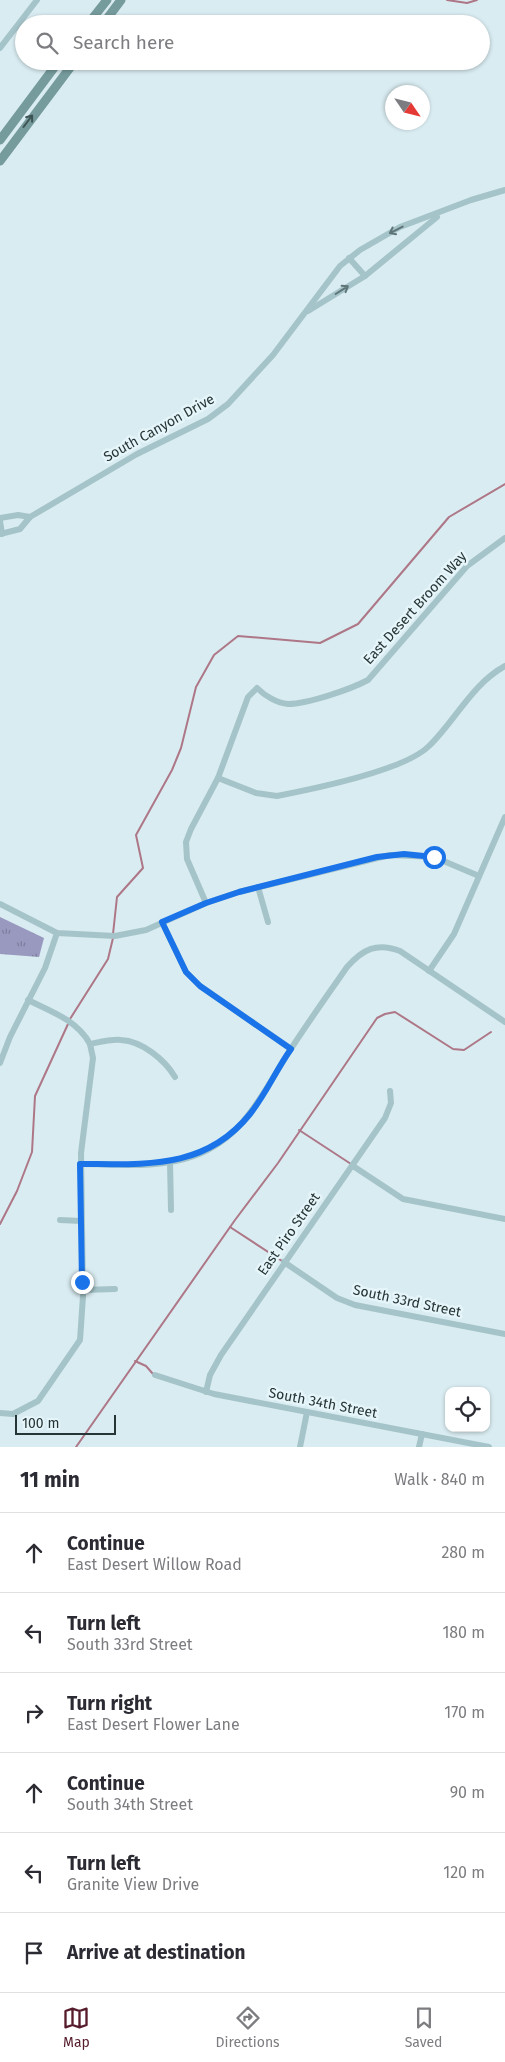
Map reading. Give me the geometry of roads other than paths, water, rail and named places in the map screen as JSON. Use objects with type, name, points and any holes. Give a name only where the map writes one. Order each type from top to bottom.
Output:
[{"type":"main road","points":[[95,15],[106,0]]},
{"type":"main road","points":[[110,15],[121,0]]},
{"type":"main road","points":[[0,140],[52,70]]},
{"type":"main road","points":[[0,161],[67,70]]},
{"type":"street","points":[[25,15],[37,0]]},
{"type":"street","points":[[0,48],[15,29]]},
{"type":"street","name":"South Canyon Drive","points":[[1,534],[20,529],[30,517],[137,454],[208,419],[228,404],[249,384],[302,317],[317,294],[349,258],[360,250],[400,228],[505,190]]},
{"type":"street","name":"South Canyon Drive","points":[[302,317],[313,307],[365,276],[442,212]]},
{"type":"street","points":[[349,258],[365,276]]},
{"type":"street","points":[[1,534],[0,520],[18,515],[30,517]]},
{"type":"street","name":"East Desert Broom Way","points":[[218,778],[248,697],[257,688],[265,696],[288,704],[352,688],[368,680],[456,577],[484,551],[505,538]]},
{"type":"street","points":[[206,903],[187,859],[186,842],[218,778],[256,793],[277,796],[404,763],[428,747],[485,681],[505,666]]},
{"type":"street","points":[[430,970],[454,934],[505,817]]},
{"type":"street","points":[[0,904],[57,932],[98,936],[129,935],[206,903],[258,887],[390,855],[434,857],[479,876]]},
{"type":"street","points":[[258,887],[268,922]]},
{"type":"street","points":[[162,922],[186,972],[200,986],[291,1049]]},
{"type":"street","points":[[0,1063],[28,1000],[45,968],[57,932]]},
{"type":"street","points":[[80,1164],[170,1162],[194,1156],[212,1148],[250,1115],[291,1049],[347,967],[358,956],[375,946],[388,947],[400,952],[430,970],[505,1022]]},
{"type":"street","points":[[0,1413],[13,1414],[30,1407],[38,1401],[73,1354],[82,1331],[80,1164],[93,1066],[90,1044],[85,1034],[74,1024],[28,1000]]},
{"type":"street","points":[[90,1044],[122,1040],[136,1044],[167,1064],[175,1077]]},
{"type":"street","name":"East Piro Street","points":[[206,1392],[210,1375],[221,1355],[390,1110],[390,1091]]},
{"type":"street","points":[[170,1162],[171,1210]]},
{"type":"street","points":[[353,1166],[403,1198],[505,1219]]},
{"type":"street","points":[[60,1220],[80,1221]]},
{"type":"street","name":"South 33rd Street","points":[[284,1262],[337,1298],[355,1305],[505,1334]]},
{"type":"street","points":[[83,1290],[115,1289]]},
{"type":"street","name":"South 34th Street","points":[[155,1375],[206,1392],[489,1447]]},
{"type":"street","points":[[300,1447],[307,1412]]},
{"type":"street","points":[[419,1447],[422,1434]]},
{"type":"waterway","points":[[447,0],[467,3],[477,0]]},
{"type":"waterway","points":[[113,934],[117,897],[143,868],[136,835],[172,770],[181,748],[196,687],[214,655],[238,636],[320,643],[358,624],[449,517],[505,484]]},
{"type":"waterway","points":[[70,1019],[108,959],[113,938]]},
{"type":"waterway","points":[[76,1447],[235,1220],[278,1163],[377,1018],[395,1012],[453,1049],[464,1050],[491,1032]]},
{"type":"waterway","points":[[0,1224],[17,1191],[32,1152],[35,1096],[68,1024]]},
{"type":"waterway","points":[[299,1130],[351,1164]]},
{"type":"waterway","points":[[230,1227],[282,1261]]},
{"type":"waterway","points":[[135,1361],[146,1366],[153,1374]]}]
